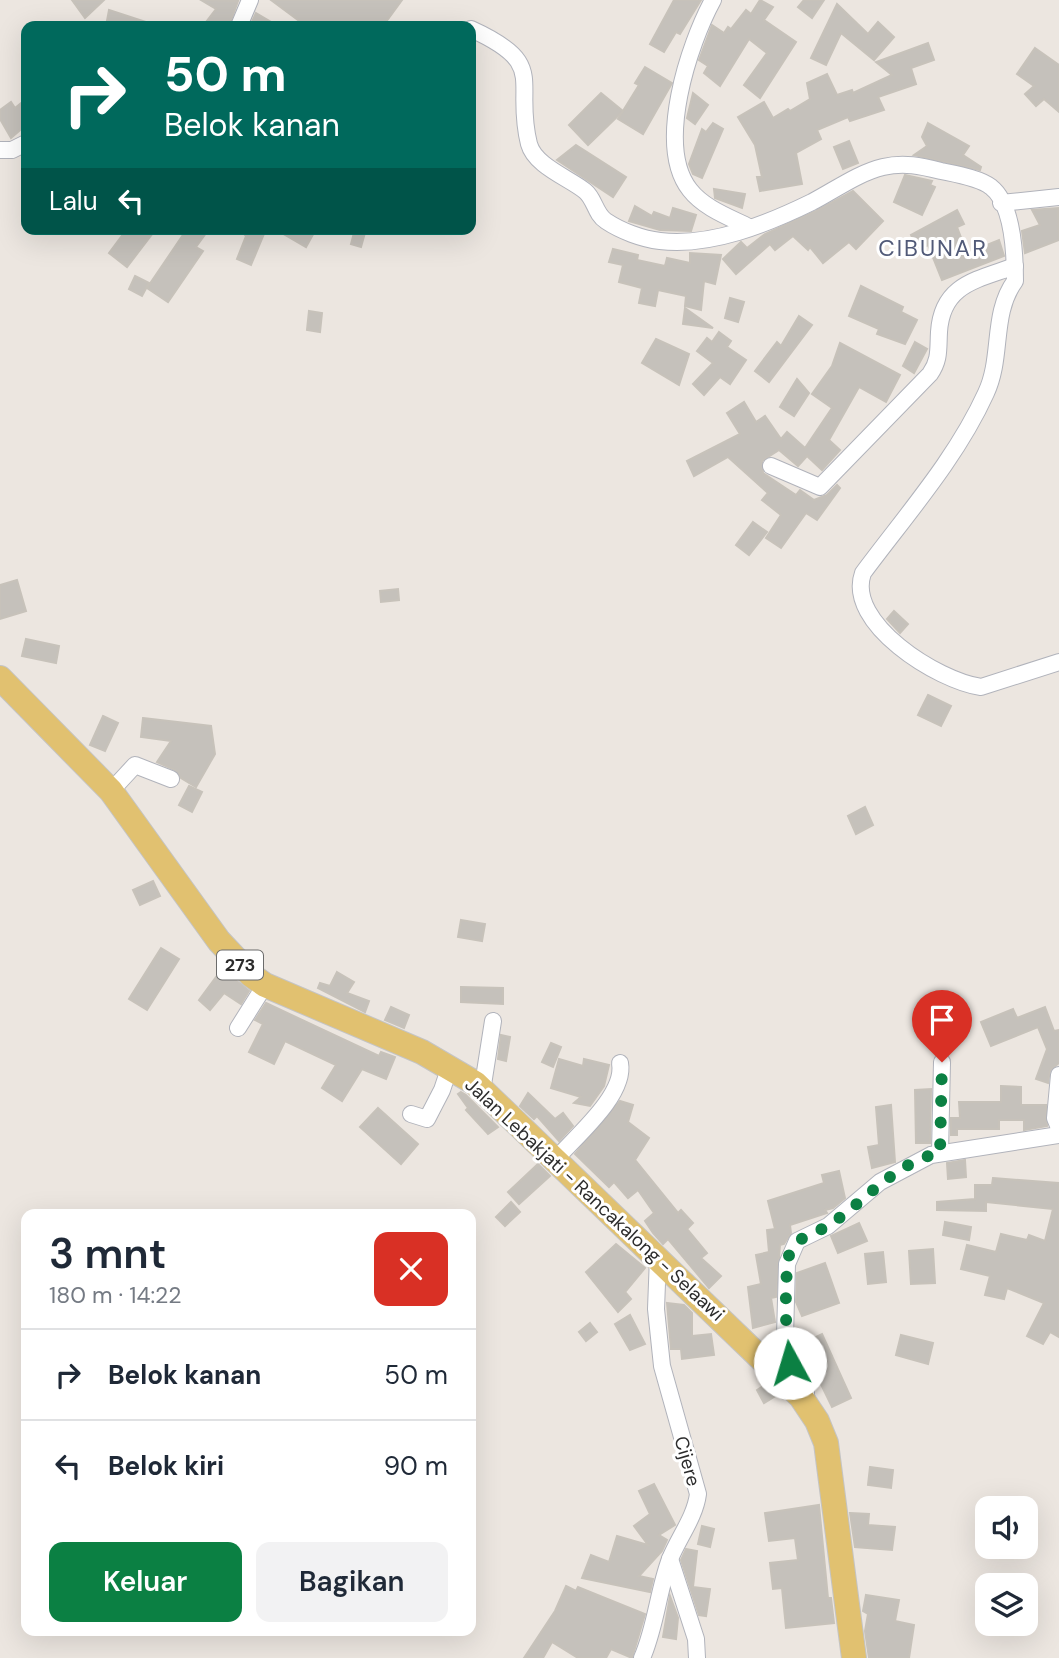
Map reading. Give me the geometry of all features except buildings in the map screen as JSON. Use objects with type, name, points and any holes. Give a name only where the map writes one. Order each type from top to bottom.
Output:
[{"type":"main road","name":"Jalan Lebakjati - Rancakalong - Selaawi","points":[[0,678],[111,791],[235,961],[265,985],[450,1066],[482,1091],[658,1256],[801,1397],[817,1421],[826,1443],[854,1658]]},
{"type":"street","points":[[241,21],[250,0]]},
{"type":"street","points":[[713,0],[697,34],[681,88],[675,122],[679,167],[685,184],[703,203],[748,227]]},
{"type":"street","points":[[476,32],[512,51],[519,62],[524,74],[532,151],[587,192],[603,220],[631,233],[660,241],[689,242],[721,237],[810,203],[867,172],[906,163],[990,185],[1001,197],[1013,236],[1015,281],[1004,296],[988,389],[965,435],[863,573],[858,587],[866,612],[919,662],[968,685],[981,687],[1059,662]]},
{"type":"street","points":[[0,150],[12,150],[21,145]]},
{"type":"street","points":[[1001,203],[1059,197]]},
{"type":"street","points":[[771,466],[820,487],[930,374],[939,358],[941,319],[951,295],[972,282],[1015,266]]},
{"type":"street","points":[[111,791],[135,765],[171,779]]},
{"type":"street","points":[[238,1028],[265,985]]},
{"type":"street","points":[[482,1091],[493,1021]]},
{"type":"street","points":[[940,1153],[942,1062]]},
{"type":"street","points":[[555,1160],[611,1098],[618,1086],[620,1063]]},
{"type":"street","points":[[411,1114],[427,1119],[439,1097],[450,1066]]},
{"type":"street","points":[[1059,1075],[1055,1118],[1059,1128]]},
{"type":"street","points":[[817,1421],[813,1404],[788,1355],[787,1264],[790,1251],[797,1241],[828,1226],[880,1182],[940,1153],[1059,1135]]},
{"type":"street","name":"Cijere","points":[[642,1658],[655,1625],[670,1559],[696,1505],[698,1494],[662,1366],[656,1309],[658,1256]]},
{"type":"street","points":[[670,1559],[696,1639],[697,1658]]},
{"type":"district","name":"CIBUNAR","points":[[933,248]]},
{"type":"route","points":[[790,1363],[785,1336],[788,1317],[787,1264],[790,1251],[797,1241],[828,1226],[887,1177],[940,1153],[942,1062]]}]
